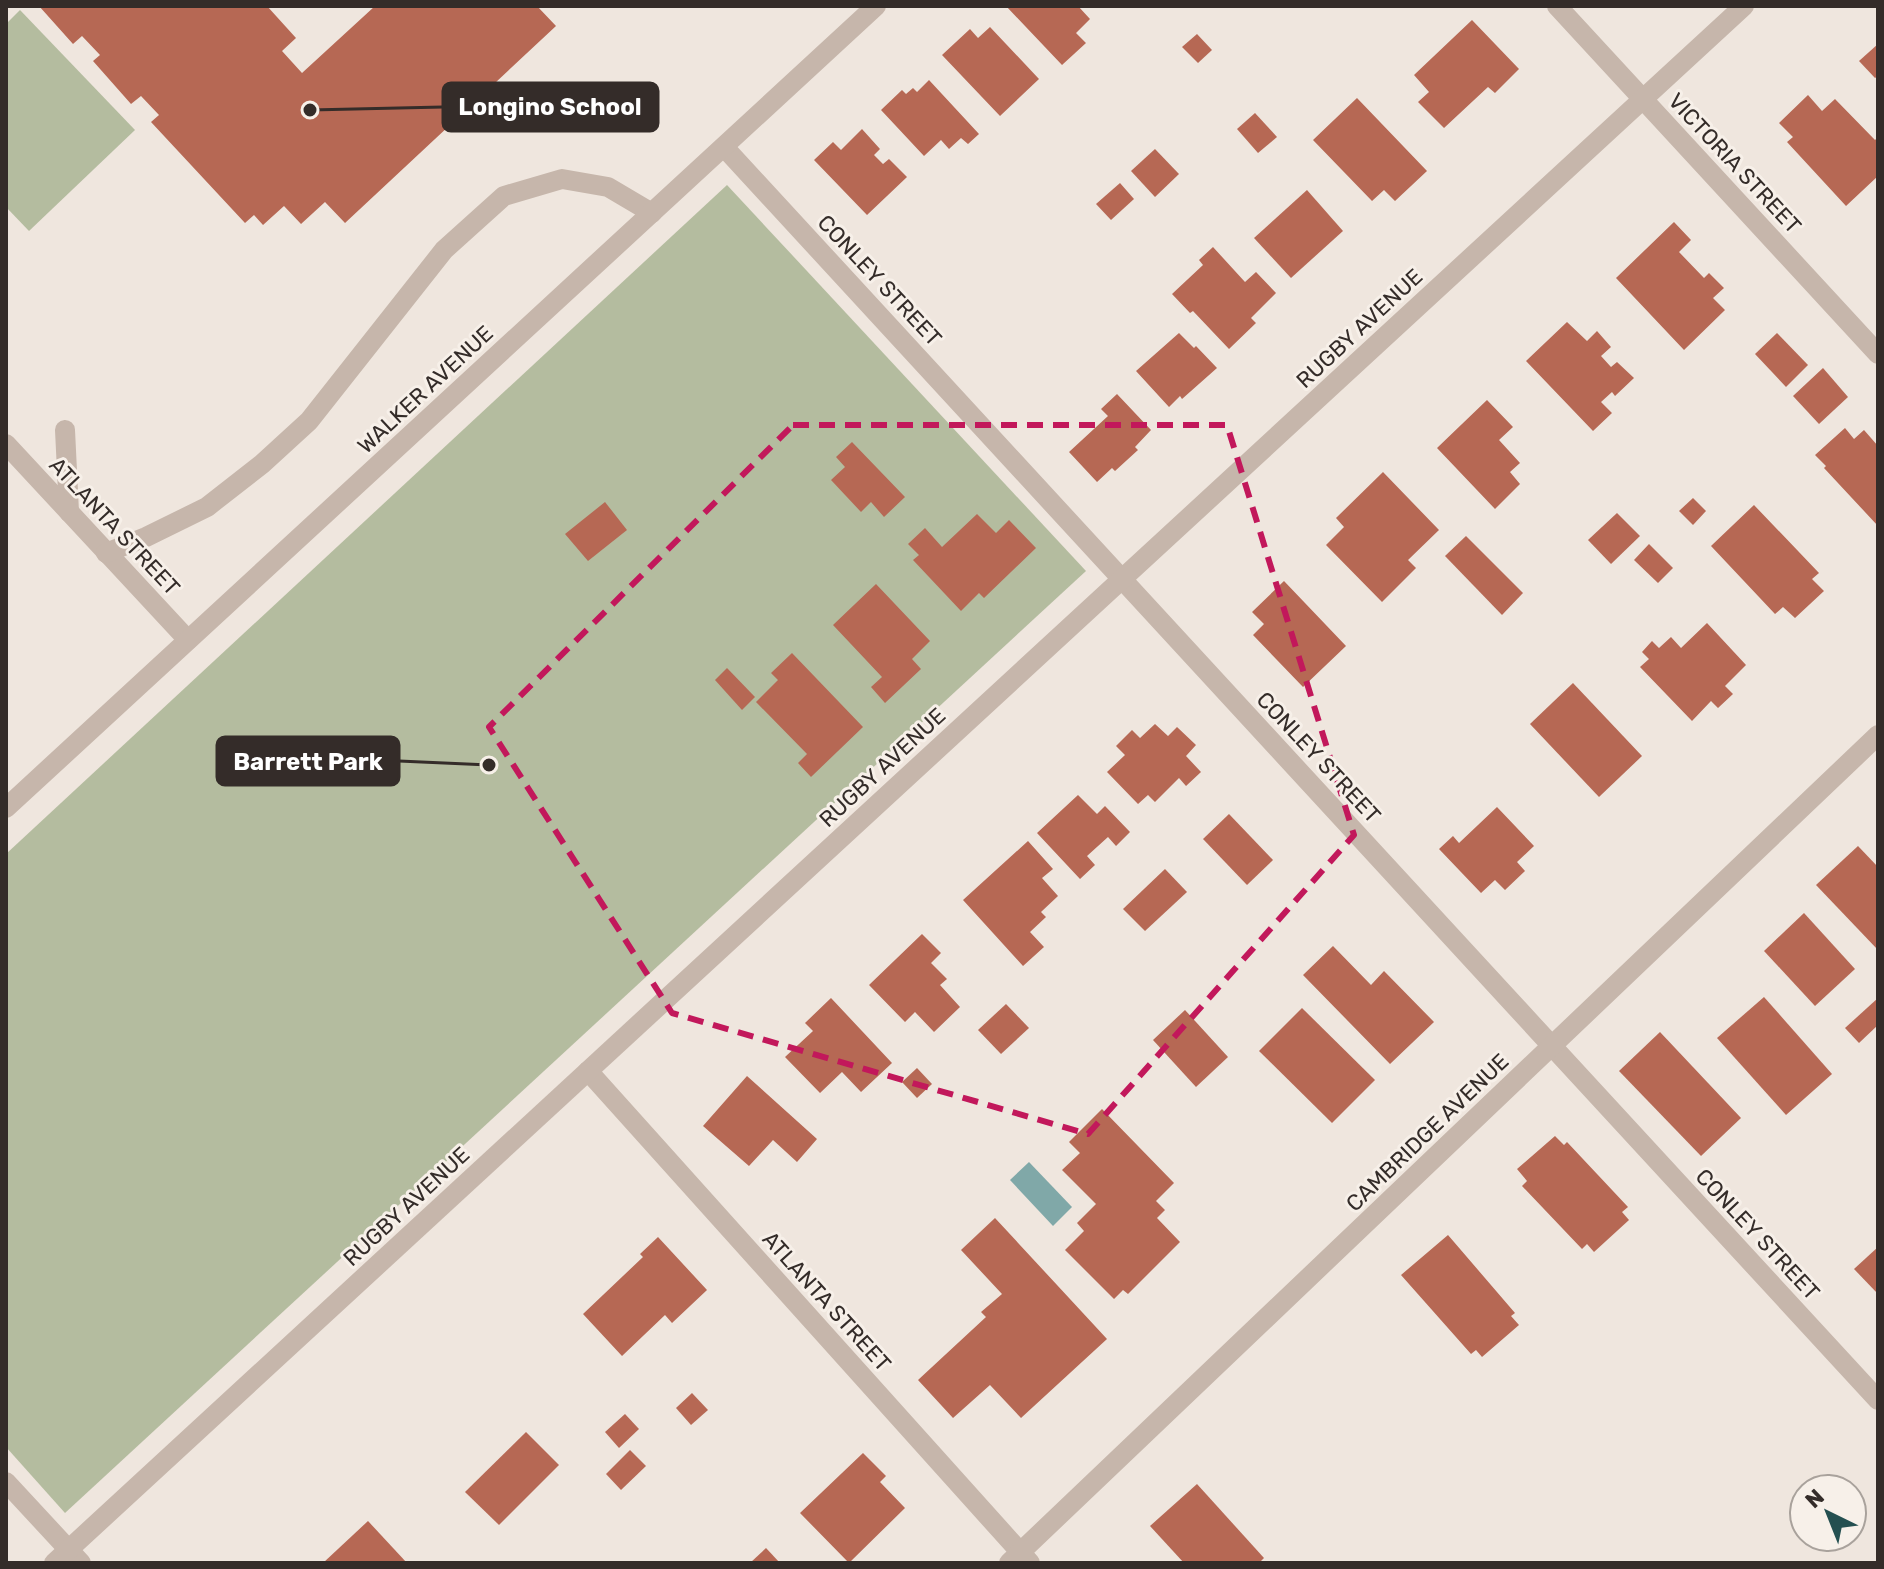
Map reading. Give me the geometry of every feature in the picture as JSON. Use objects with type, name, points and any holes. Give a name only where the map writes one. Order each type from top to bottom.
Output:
[{"type":"street","name":"WALKER AVENUE","points":[[6,808],[876,6]]},
{"type":"street","name":"VICTORIA STREET","points":[[1557,6],[1878,354]]},
{"type":"street","name":"RUGBY AVENUE","points":[[68,1559],[588,1071],[1744,6]]},
{"type":"street","name":"CONLEY STREET","points":[[724,147],[1878,1400]]},
{"type":"street","points":[[106,553],[207,507],[262,464],[309,421],[444,250],[504,196],[562,179],[608,187],[652,213]]},
{"type":"street","points":[[65,430],[69,512]]},
{"type":"street","name":"ATLANTA STREET","points":[[6,444],[188,640]]},
{"type":"street","name":"CAMBRIDGE AVENUE","points":[[1020,1560],[1878,735]]},
{"type":"street","name":"ATLANTA STREET","points":[[588,1071],[1020,1560]]},
{"type":"street","points":[[6,1482],[68,1559]]},
{"type":"highlighted area","points":[[793,425],[1227,425],[1354,835],[1088,1134],[672,1013],[489,727]]},
{"type":"green space","points":[[20,10],[135,130],[29,231],[6,207],[6,24]]},
{"type":"green space","points":[[727,185],[1086,571],[65,1513],[6,1447],[6,854]]},
{"type":"water","points":[[1029,1162],[1072,1207],[1053,1226],[1010,1180]]},
{"type":"building","points":[[39,6],[267,6],[296,38],[282,51],[302,73],[375,6],[537,6],[556,26],[345,223],[325,202],[301,224],[284,206],[263,225],[254,215],[245,223],[151,122],[159,115],[141,96],[131,104],[93,61],[100,55],[82,36],[73,44]]},
{"type":"building","points":[[1006,6],[1078,6],[1090,19],[1076,33],[1086,43],[1062,65]]},
{"type":"building","points":[[1472,20],[1519,69],[1495,93],[1488,87],[1444,128],[1418,102],[1429,92],[1414,75]]},
{"type":"building","points":[[990,27],[1039,79],[1000,116],[942,55],[970,29],[978,38]]},
{"type":"building","points":[[1197,34],[1212,50],[1198,63],[1182,47]]},
{"type":"building","points":[[1878,44],[1878,76],[1875,78],[1859,61]]},
{"type":"building","points":[[929,80],[979,134],[968,144],[961,138],[949,149],[941,140],[924,156],[881,110],[902,90],[906,94],[913,88],[917,92]]},
{"type":"building","points":[[1808,95],[1822,111],[1835,99],[1875,140],[1878,137],[1878,176],[1846,206],[1787,142],[1793,137],[1779,123]]},
{"type":"building","points":[[1357,98],[1427,171],[1395,201],[1384,190],[1372,201],[1313,140]]},
{"type":"building","points":[[1255,113],[1277,137],[1258,153],[1237,129]]},
{"type":"building","points":[[862,129],[880,149],[874,155],[883,164],[889,159],[907,177],[867,215],[814,160],[833,142],[841,150]]},
{"type":"building","points":[[1155,149],[1179,174],[1155,197],[1131,171]]},
{"type":"building","points":[[1120,183],[1134,199],[1111,220],[1096,204]]},
{"type":"building","points":[[1307,190],[1343,231],[1291,278],[1254,238]]},
{"type":"building","points":[[1674,222],[1691,240],[1679,252],[1704,278],[1709,273],[1724,288],[1713,298],[1725,310],[1684,350],[1616,278]]},
{"type":"building","points":[[1213,247],[1245,282],[1256,272],[1276,293],[1251,318],[1256,323],[1229,349],[1172,294],[1203,265],[1199,260]]},
{"type":"building","points":[[1567,322],[1587,341],[1597,331],[1611,347],[1601,356],[1611,367],[1617,362],[1634,378],[1615,396],[1612,392],[1601,402],[1612,413],[1593,431],[1526,361]]},
{"type":"building","points":[[1179,333],[1217,368],[1169,407],[1136,371]]},
{"type":"building","points":[[1777,333],[1808,365],[1786,387],[1755,354]]},
{"type":"building","points":[[1823,368],[1848,397],[1819,424],[1793,396]]},
{"type":"building","points":[[1117,394],[1151,430],[1135,447],[1138,450],[1115,471],[1112,468],[1097,482],[1069,452],[1108,416],[1101,409]]},
{"type":"building","points":[[1487,400],[1513,427],[1499,440],[1520,463],[1510,472],[1520,484],[1495,509],[1437,448]]},
{"type":"building","points":[[1845,428],[1854,439],[1864,430],[1878,446],[1878,526],[1815,455]]},
{"type":"building","points":[[852,442],[905,497],[884,517],[871,502],[861,512],[831,480],[845,467],[836,457]]},
{"type":"building","points":[[1383,472],[1439,530],[1408,560],[1416,568],[1382,602],[1326,545],[1344,527],[1336,518]]},
{"type":"building","points":[[1693,498],[1706,511],[1693,525],[1679,511]]},
{"type":"building","points":[[605,502],[627,530],[588,561],[565,534]]},
{"type":"building","points":[[1754,505],[1819,573],[1812,579],[1824,591],[1795,618],[1783,607],[1775,614],[1711,546]]},
{"type":"building","points":[[1617,513],[1640,536],[1611,564],[1588,540]]},
{"type":"building","points":[[977,514],[996,533],[1009,520],[1036,548],[984,598],[979,593],[961,611],[913,560],[919,555],[908,544],[925,528],[942,547]]},
{"type":"building","points":[[1466,536],[1523,593],[1502,615],[1445,556]]},
{"type":"building","points":[[1649,544],[1673,568],[1658,583],[1634,560]]},
{"type":"building","points":[[1284,581],[1346,646],[1303,687],[1253,635],[1264,624],[1252,612]]},
{"type":"building","points":[[876,584],[930,641],[912,659],[921,669],[885,703],[871,687],[882,677],[833,625]]},
{"type":"building","points":[[1707,623],[1746,665],[1725,686],[1733,694],[1718,708],[1711,701],[1692,721],[1640,667],[1649,659],[1642,652],[1652,641],[1659,648],[1671,637],[1681,648]]},
{"type":"building","points":[[792,653],[863,727],[811,777],[798,763],[807,754],[756,702],[778,680],[771,673]]},
{"type":"building","points":[[727,668],[755,697],[742,710],[715,680]]},
{"type":"building","points":[[1573,683],[1642,756],[1599,797],[1530,724]]},
{"type":"building","points":[[1155,724],[1168,736],[1177,727],[1196,745],[1186,756],[1201,772],[1186,786],[1179,778],[1155,802],[1148,795],[1138,804],[1107,772],[1125,755],[1116,746],[1132,730],[1140,738]]},
{"type":"building","points":[[1078,795],[1097,814],[1105,806],[1130,832],[1116,846],[1108,837],[1087,856],[1095,865],[1080,879],[1037,833]]},
{"type":"building","points":[[1497,807],[1534,846],[1517,862],[1525,871],[1505,890],[1495,880],[1481,893],[1439,849],[1453,836],[1459,843]]},
{"type":"building","points":[[1229,814],[1273,860],[1247,885],[1203,839]]},
{"type":"building","points":[[1028,841],[1053,869],[1042,878],[1058,896],[1041,912],[1046,917],[1030,932],[1044,947],[1023,966],[963,900]]},
{"type":"building","points":[[1858,846],[1878,867],[1878,950],[1816,885]]},
{"type":"building","points":[[1165,869],[1187,892],[1145,931],[1123,909]]},
{"type":"building","points":[[1804,913],[1855,969],[1815,1006],[1764,951]]},
{"type":"building","points":[[922,934],[941,953],[931,963],[947,979],[940,985],[960,1007],[934,1032],[915,1012],[905,1022],[869,985]]},
{"type":"building","points":[[1333,946],[1371,985],[1384,971],[1434,1022],[1390,1064],[1303,975]]},
{"type":"building","points":[[1764,997],[1832,1074],[1786,1115],[1717,1038]]},
{"type":"building","points":[[831,998],[892,1063],[861,1092],[842,1072],[820,1093],[785,1057],[813,1031],[805,1023]]},
{"type":"building","points":[[1878,998],[1878,1025],[1859,1043],[1845,1028]]},
{"type":"building","points":[[1006,1004],[1029,1028],[1001,1054],[978,1030]]},
{"type":"building","points":[[1302,1008],[1375,1080],[1332,1123],[1259,1051]]},
{"type":"building","points":[[1185,1010],[1228,1057],[1196,1087],[1153,1040]]},
{"type":"building","points":[[1660,1032],[1741,1118],[1701,1156],[1619,1071]]},
{"type":"building","points":[[917,1068],[932,1084],[917,1098],[902,1082]]},
{"type":"building","points":[[747,1076],[817,1139],[797,1162],[773,1140],[749,1166],[703,1126]]},
{"type":"building","points":[[1102,1109],[1174,1183],[1156,1201],[1165,1210],[1157,1218],[1180,1242],[1128,1294],[1123,1290],[1114,1299],[1065,1250],[1084,1231],[1077,1223],[1096,1204],[1062,1170],[1080,1153],[1069,1142]]},
{"type":"building","points":[[1555,1136],[1564,1145],[1567,1142],[1628,1207],[1622,1212],[1629,1220],[1594,1252],[1587,1244],[1582,1249],[1522,1186],[1527,1181],[1517,1169]]},
{"type":"building","points":[[995,1218],[1107,1339],[1021,1418],[990,1385],[953,1418],[918,1380],[986,1317],[981,1312],[1002,1294],[961,1250]]},
{"type":"building","points":[[1448,1235],[1515,1313],[1511,1316],[1519,1325],[1482,1357],[1476,1350],[1471,1354],[1401,1275]]},
{"type":"building","points":[[658,1237],[707,1290],[672,1323],[665,1315],[622,1356],[583,1314],[643,1257],[640,1254]]},
{"type":"building","points":[[1878,1247],[1878,1294],[1854,1269]]},
{"type":"building","points":[[692,1393],[708,1410],[691,1425],[676,1408]]},
{"type":"building","points":[[625,1414],[639,1429],[619,1448],[605,1432]]},
{"type":"building","points":[[526,1432],[559,1465],[499,1525],[465,1492]]},
{"type":"building","points":[[630,1450],[646,1466],[621,1490],[606,1474]]},
{"type":"building","points":[[863,1453],[886,1476],[880,1482],[905,1508],[849,1563],[800,1513]]},
{"type":"building","points":[[1197,1484],[1264,1558],[1259,1563],[1184,1563],[1150,1526]]},
{"type":"building","points":[[368,1521],[407,1563],[323,1563]]},
{"type":"building","points":[[766,1548],[780,1563],[750,1563]]},
{"type":"place","name":"Longino School","points":[[310,110]]},
{"type":"place","name":"Barrett Park","points":[[489,765]]}]
